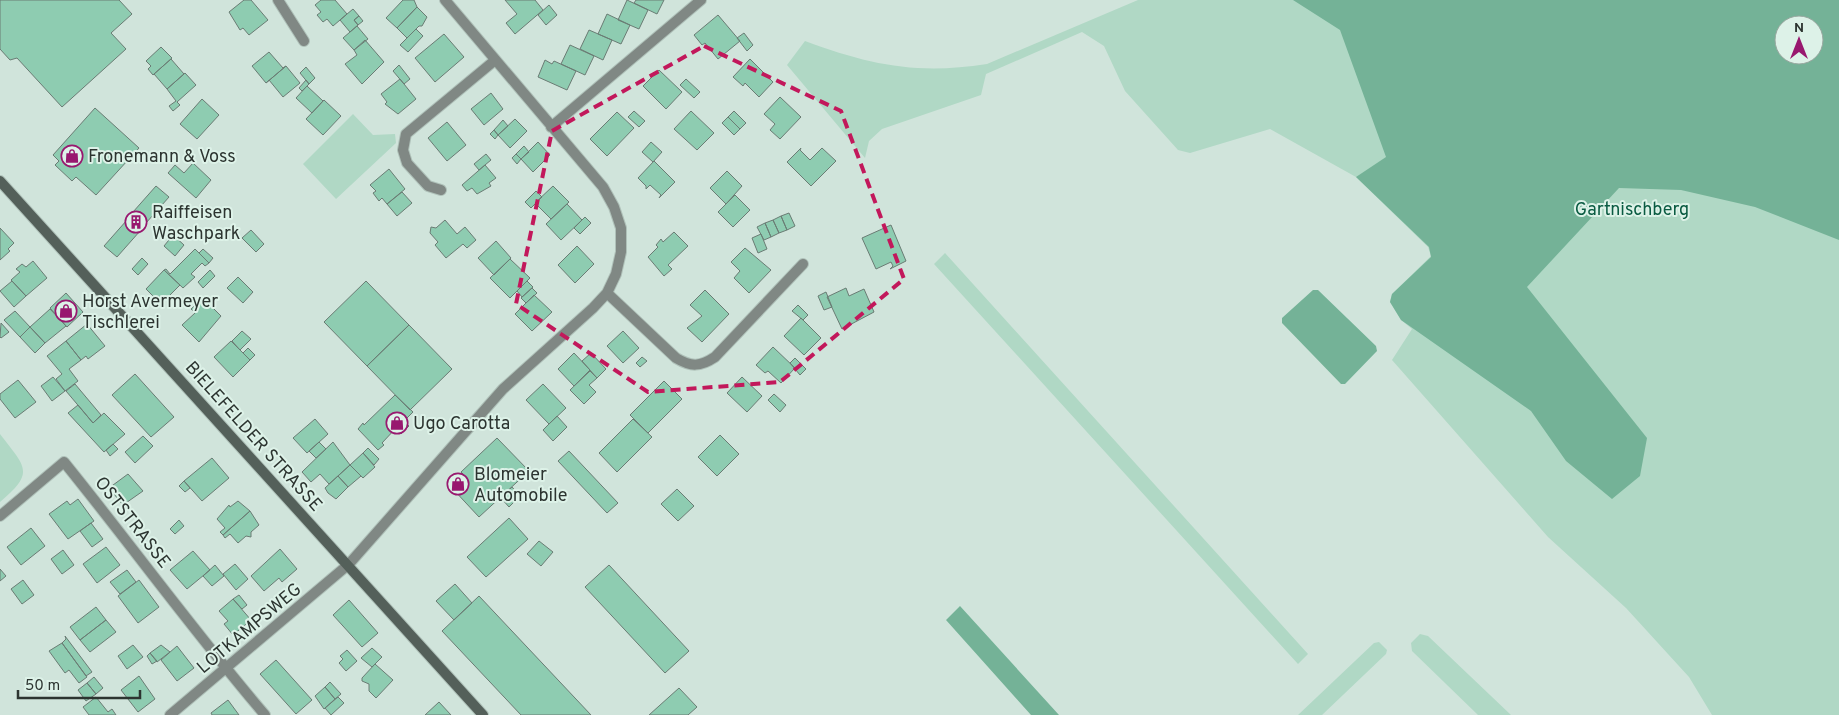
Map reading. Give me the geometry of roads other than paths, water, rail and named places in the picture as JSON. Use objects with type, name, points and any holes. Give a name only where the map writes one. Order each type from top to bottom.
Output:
[{"type":"street","points":[[278,0],[304,41]]},
{"type":"street","points":[[445,0],[494,61],[604,187],[614,207],[621,228],[621,252],[616,274],[607,293],[676,358],[685,364],[696,366],[706,364],[715,357],[803,264]]},
{"type":"street","points":[[551,127],[701,0]]},
{"type":"street","points":[[441,190],[428,186],[407,163],[403,150],[406,134],[494,61]]},
{"type":"street","name":"BIELEFELDER STRASSE","points":[[0,181],[349,564],[483,715]]},
{"type":"street","name":"LOTKAMPSWEG","points":[[170,715],[226,670],[349,564],[503,389],[593,308],[607,293]]},
{"type":"street","name":"OSTSTRASSE","points":[[0,516],[64,462],[137,553],[226,670]]},
{"type":"street","points":[[226,670],[265,715]]},
{"type":"place","name":"Fronemann & Voss","points":[[72,156]]},
{"type":"place","name":"Raiffeisen Waschpark","points":[[136,222]]},
{"type":"place","name":"Horst Avermeyer Tischlerei","points":[[66,311]]},
{"type":"place","name":"Ugo Carotta","points":[[397,423]]},
{"type":"place","name":"Blomeier Automobile","points":[[458,484]]},
{"type":"park label","name":"Gartnischberg","points":[[1632,209]]}]
